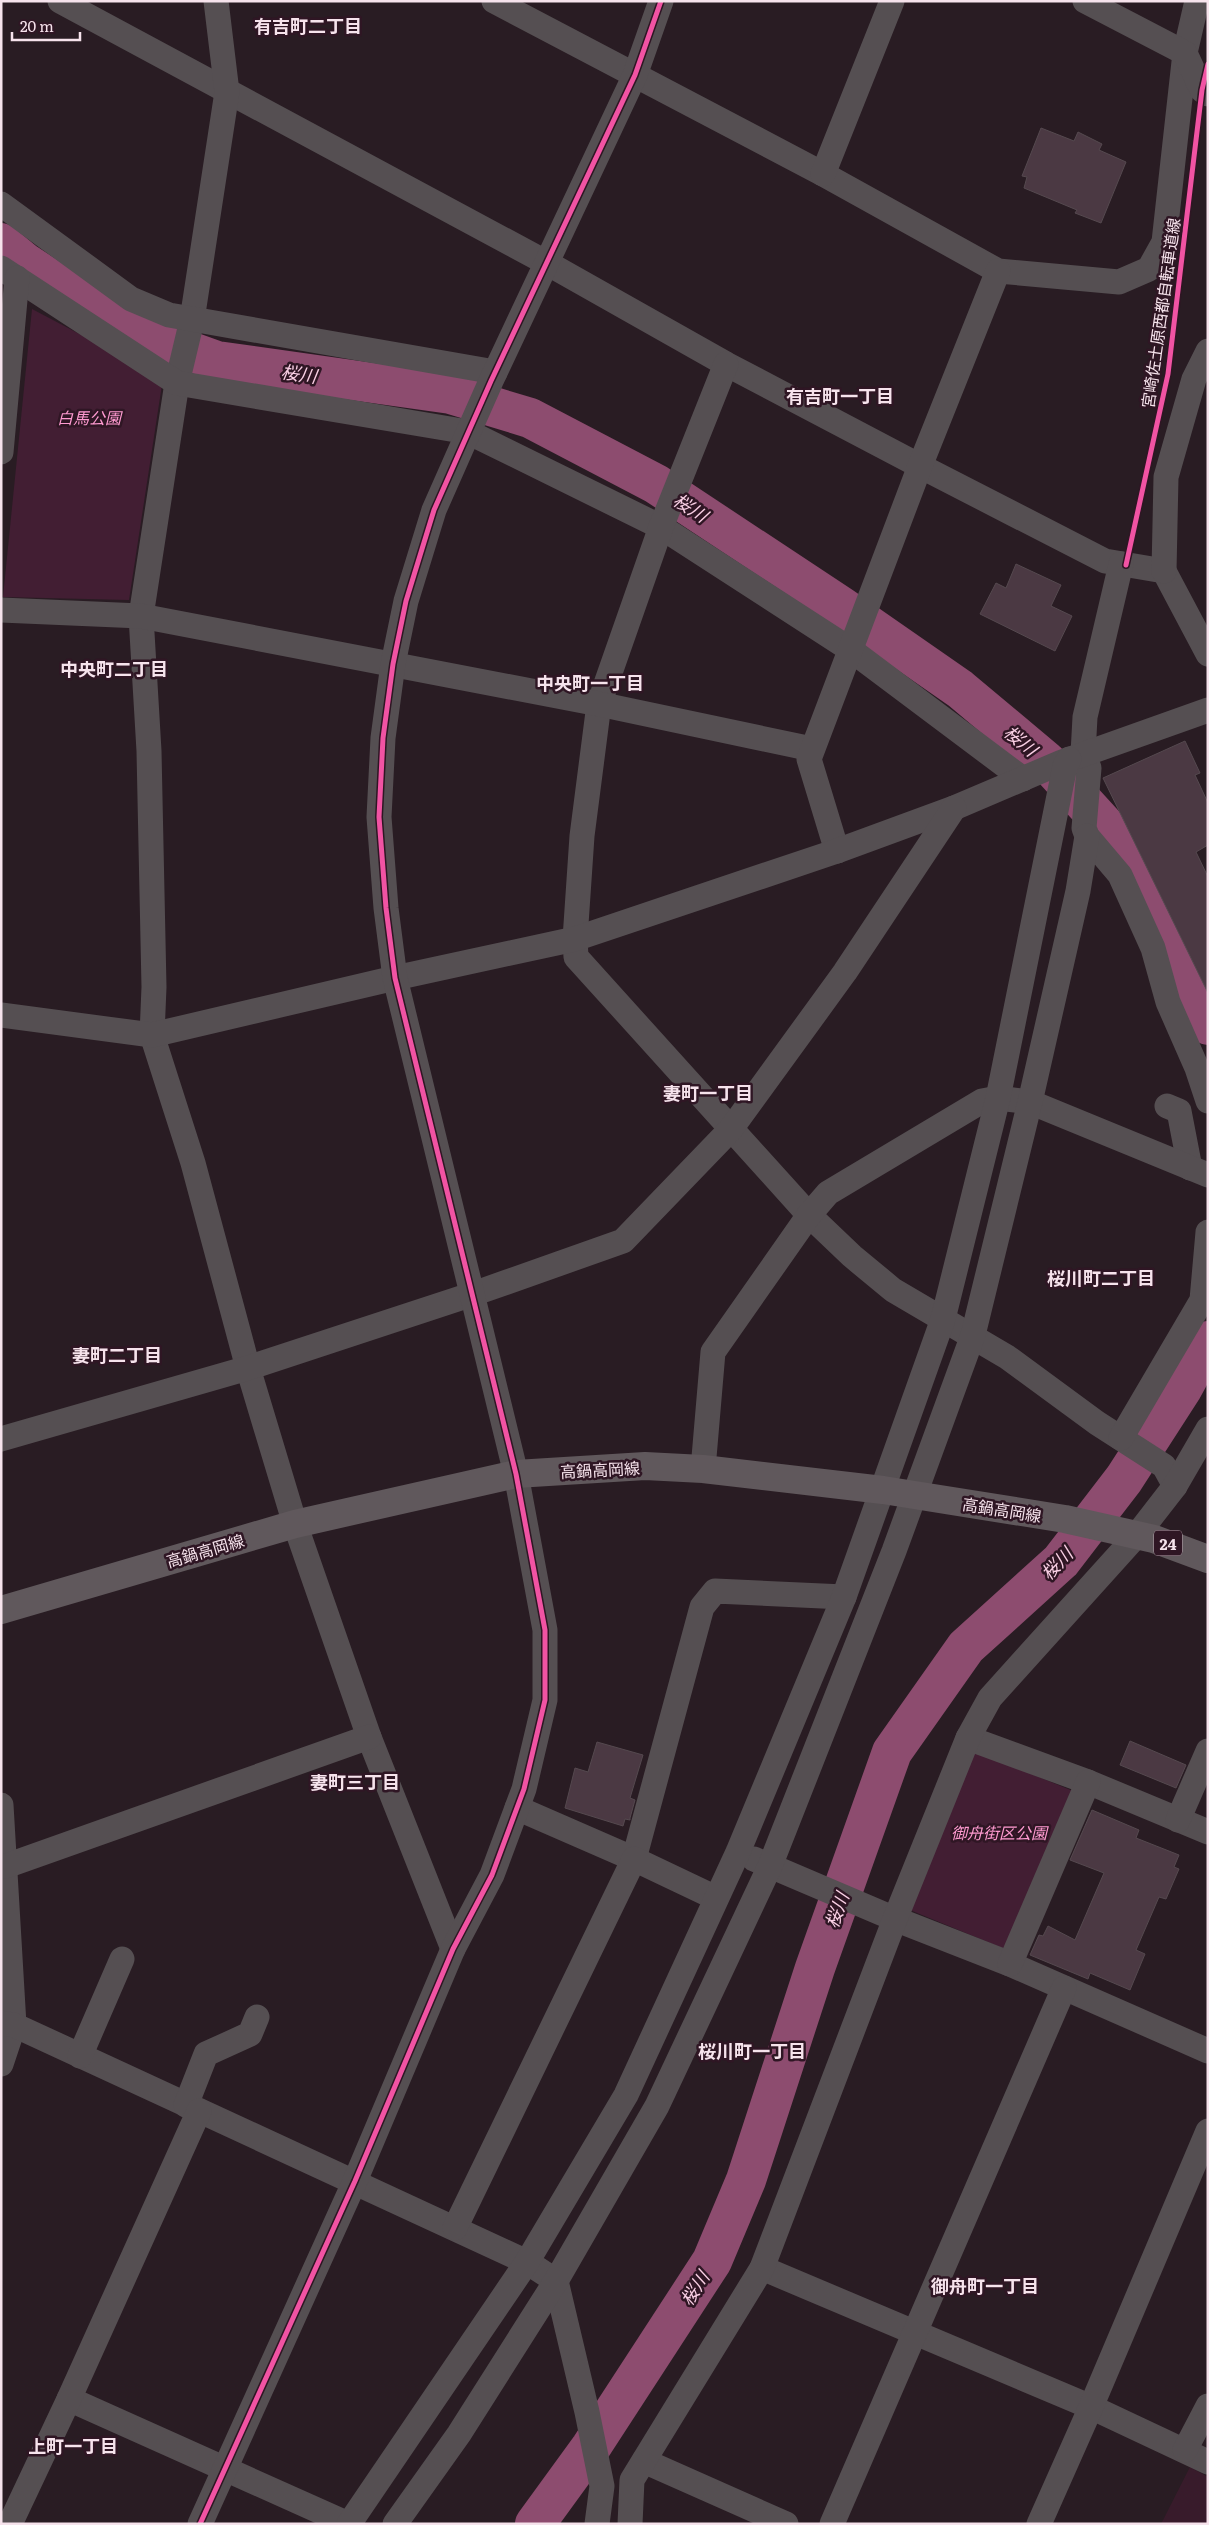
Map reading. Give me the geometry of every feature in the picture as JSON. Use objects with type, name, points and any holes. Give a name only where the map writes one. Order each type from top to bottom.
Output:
[{"type":"main road","name":"高鍋高岡線","points":[[1,1610],[295,1524],[516,1474],[645,1466],[704,1469],[882,1490],[1065,1519],[1162,1541],[1208,1559]]},
{"type":"street","points":[[60,1],[547,263],[726,364],[920,466],[1105,561],[1164,571]]},
{"type":"street","points":[[216,1],[227,92],[191,325],[179,376],[141,616],[149,752],[154,977],[152,1035],[193,1163],[248,1368],[295,1524],[369,1737],[454,1950]]},
{"type":"street","points":[[494,1],[824,174],[998,271],[1119,282],[1150,270],[1164,242],[1185,53],[1196,1]]},
{"type":"street","points":[[200,2524],[355,2181],[454,1950],[492,1874],[524,1789],[545,1700],[545,1630],[516,1474],[396,978],[386,908],[379,817],[383,738],[392,664],[406,601],[434,510],[493,376],[635,75],[661,1]]},
{"type":"street","points":[[824,174],[892,1]]},
{"type":"street","points":[[1085,1],[1185,53],[1202,90],[1208,94]]},
{"type":"street","points":[[1,204],[131,298],[191,325],[493,376]]},
{"type":"street","points":[[837,851],[809,759],[872,599],[920,466],[998,271]]},
{"type":"street","points":[[1,452],[9,274],[179,376],[470,428],[663,523],[853,646],[1026,778]]},
{"type":"street","points":[[1208,351],[1194,379],[1166,478],[1164,571],[1208,654]]},
{"type":"street","points":[[726,364],[663,523],[599,704],[582,836],[575,939],[576,957],[809,1214],[852,1256],[893,1290],[973,1335],[1126,1440],[1170,1476]]},
{"type":"street","points":[[69,2399],[349,2524],[527,2262],[626,2095],[738,1852],[844,1597],[943,1319],[998,1098],[1055,824],[1074,762],[1121,564]]},
{"type":"street","points":[[1,610],[141,616],[599,704],[812,749]]},
{"type":"street","points":[[1,1015],[152,1035],[396,978],[575,939],[837,851],[1208,710]]},
{"type":"street","points":[[395,2524],[459,2434],[556,2281],[657,2106],[770,1866],[915,1496],[973,1335],[1030,1102],[1078,891],[1086,832],[1074,762]]},
{"type":"street","points":[[1,1439],[248,1368],[473,1294],[623,1240],[731,1129],[845,972],[954,808]]},
{"type":"street","points":[[1086,832],[1120,875],[1153,948],[1168,1002],[1197,1068],[1208,1101]]},
{"type":"street","points":[[704,1469],[712,1352],[809,1214],[828,1193],[982,1101],[998,1098],[1030,1102],[1199,1171]]},
{"type":"street","points":[[1167,1106],[1179,1111],[1199,1171]]},
{"type":"street","points":[[1126,1440],[1202,1300],[1208,1232]]},
{"type":"street","points":[[630,2524],[632,2480],[762,2268],[895,1919],[968,1738],[990,1698],[1132,1534],[1170,1476],[1208,1429]]},
{"type":"street","points":[[455,2228],[634,1859],[702,1607],[715,1591],[844,1597]]},
{"type":"street","points":[[6,1866],[369,1737]]},
{"type":"street","points":[[968,1738],[1088,1782],[1208,1832]]},
{"type":"street","points":[[1178,1820],[1208,1751]]},
{"type":"street","points":[[1010,1964],[1088,1782]]},
{"type":"street","points":[[1,1805],[6,1866],[7,2024],[1,2064]]},
{"type":"street","points":[[517,1808],[634,1859],[716,1898]]},
{"type":"street","points":[[738,1852],[895,1919],[1010,1964],[1208,2051]]},
{"type":"street","points":[[80,2056],[122,1959]]},
{"type":"street","points":[[832,2524],[1064,1988]]},
{"type":"street","points":[[10,2524],[69,2399],[193,2108],[206,2054],[250,2034],[257,2017]]},
{"type":"street","points":[[7,2024],[355,2181],[527,2262],[556,2281],[588,2412],[602,2486],[597,2524]]},
{"type":"street","points":[[1039,2524],[1091,2407],[1208,2131]]},
{"type":"street","points":[[762,2268],[1091,2407],[1186,2450],[1208,2462]]},
{"type":"street","points":[[1186,2450],[1208,2406]]},
{"type":"street","points":[[644,2461],[786,2524]]},
{"type":"shaded area","points":[[1190,2467],[1208,2477],[1208,2524],[1161,2524]]},
{"type":"green space","name":"白馬公園","points":[[32,309],[163,378],[129,600],[3,597]]},
{"type":"green space","name":"御舟街区公園","points":[[975,1751],[1073,1791],[1007,1950],[910,1910]]},
{"type":"building","points":[[1041,128],[1074,141],[1078,132],[1102,144],[1099,150],[1126,162],[1101,223],[1075,213],[1077,210],[1024,188],[1027,177],[1022,176]]},
{"type":"building","points":[[1016,564],[1061,585],[1051,606],[1072,616],[1055,651],[980,614],[996,583],[1006,588]]},
{"type":"building","points":[[1185,741],[1200,773],[1195,775],[1208,803],[1208,845],[1196,852],[1208,877],[1208,993],[1103,778]]},
{"type":"building","points":[[1130,1741],[1186,1765],[1176,1788],[1120,1765]]},
{"type":"building","points":[[597,1742],[643,1755],[630,1798],[635,1800],[630,1820],[625,1819],[623,1826],[565,1808],[575,1768],[588,1772]]},
{"type":"building","points":[[1092,1810],[1139,1830],[1136,1838],[1179,1855],[1174,1867],[1179,1869],[1166,1899],[1159,1897],[1136,1950],[1145,1954],[1130,1990],[1090,1973],[1088,1979],[1030,1955],[1039,1935],[1043,1936],[1048,1926],[1075,1940],[1104,1873],[1070,1860]]},
{"type":"waterway","name":"桜川","points":[[1,243],[24,262],[125,328],[217,361],[451,394],[530,418],[656,484],[842,607],[960,689],[1046,761],[1120,842],[1208,1025]]},
{"type":"waterway","name":"桜川","points":[[535,2524],[591,2447],[712,2261],[746,2180],[815,1968],[892,1752],[966,1647],[1061,1561],[1124,1479],[1182,1389],[1208,1341]]},
{"type":"cycle path","points":[[200,2524],[355,2181],[453,1949],[492,1875],[524,1789],[545,1700],[545,1630],[516,1474],[395,978],[386,908],[379,817],[383,738],[393,664],[406,601],[434,510],[491,381],[635,75],[661,1]]},
{"type":"cycle path","name":"宮崎佐土原西都自転車道線","points":[[1126,565],[1168,374],[1202,90],[1208,64]]},
{"type":"district","name":"有吉町二丁目","points":[[308,25]]},
{"type":"district","name":"有吉町一丁目","points":[[840,395]]},
{"type":"district","name":"中央町二丁目","points":[[114,668]]},
{"type":"district","name":"中央町一丁目","points":[[590,682]]},
{"type":"district","name":"妻町一丁目","points":[[708,1092]]},
{"type":"district","name":"桜川町二丁目","points":[[1101,1277]]},
{"type":"district","name":"妻町二丁目","points":[[117,1354]]},
{"type":"district","name":"妻町三丁目","points":[[355,1781]]},
{"type":"district","name":"桜川町一丁目","points":[[752,2050]]},
{"type":"district","name":"御舟町一丁目","points":[[985,2285]]},
{"type":"district","name":"上町一丁目","points":[[73,2445]]}]
